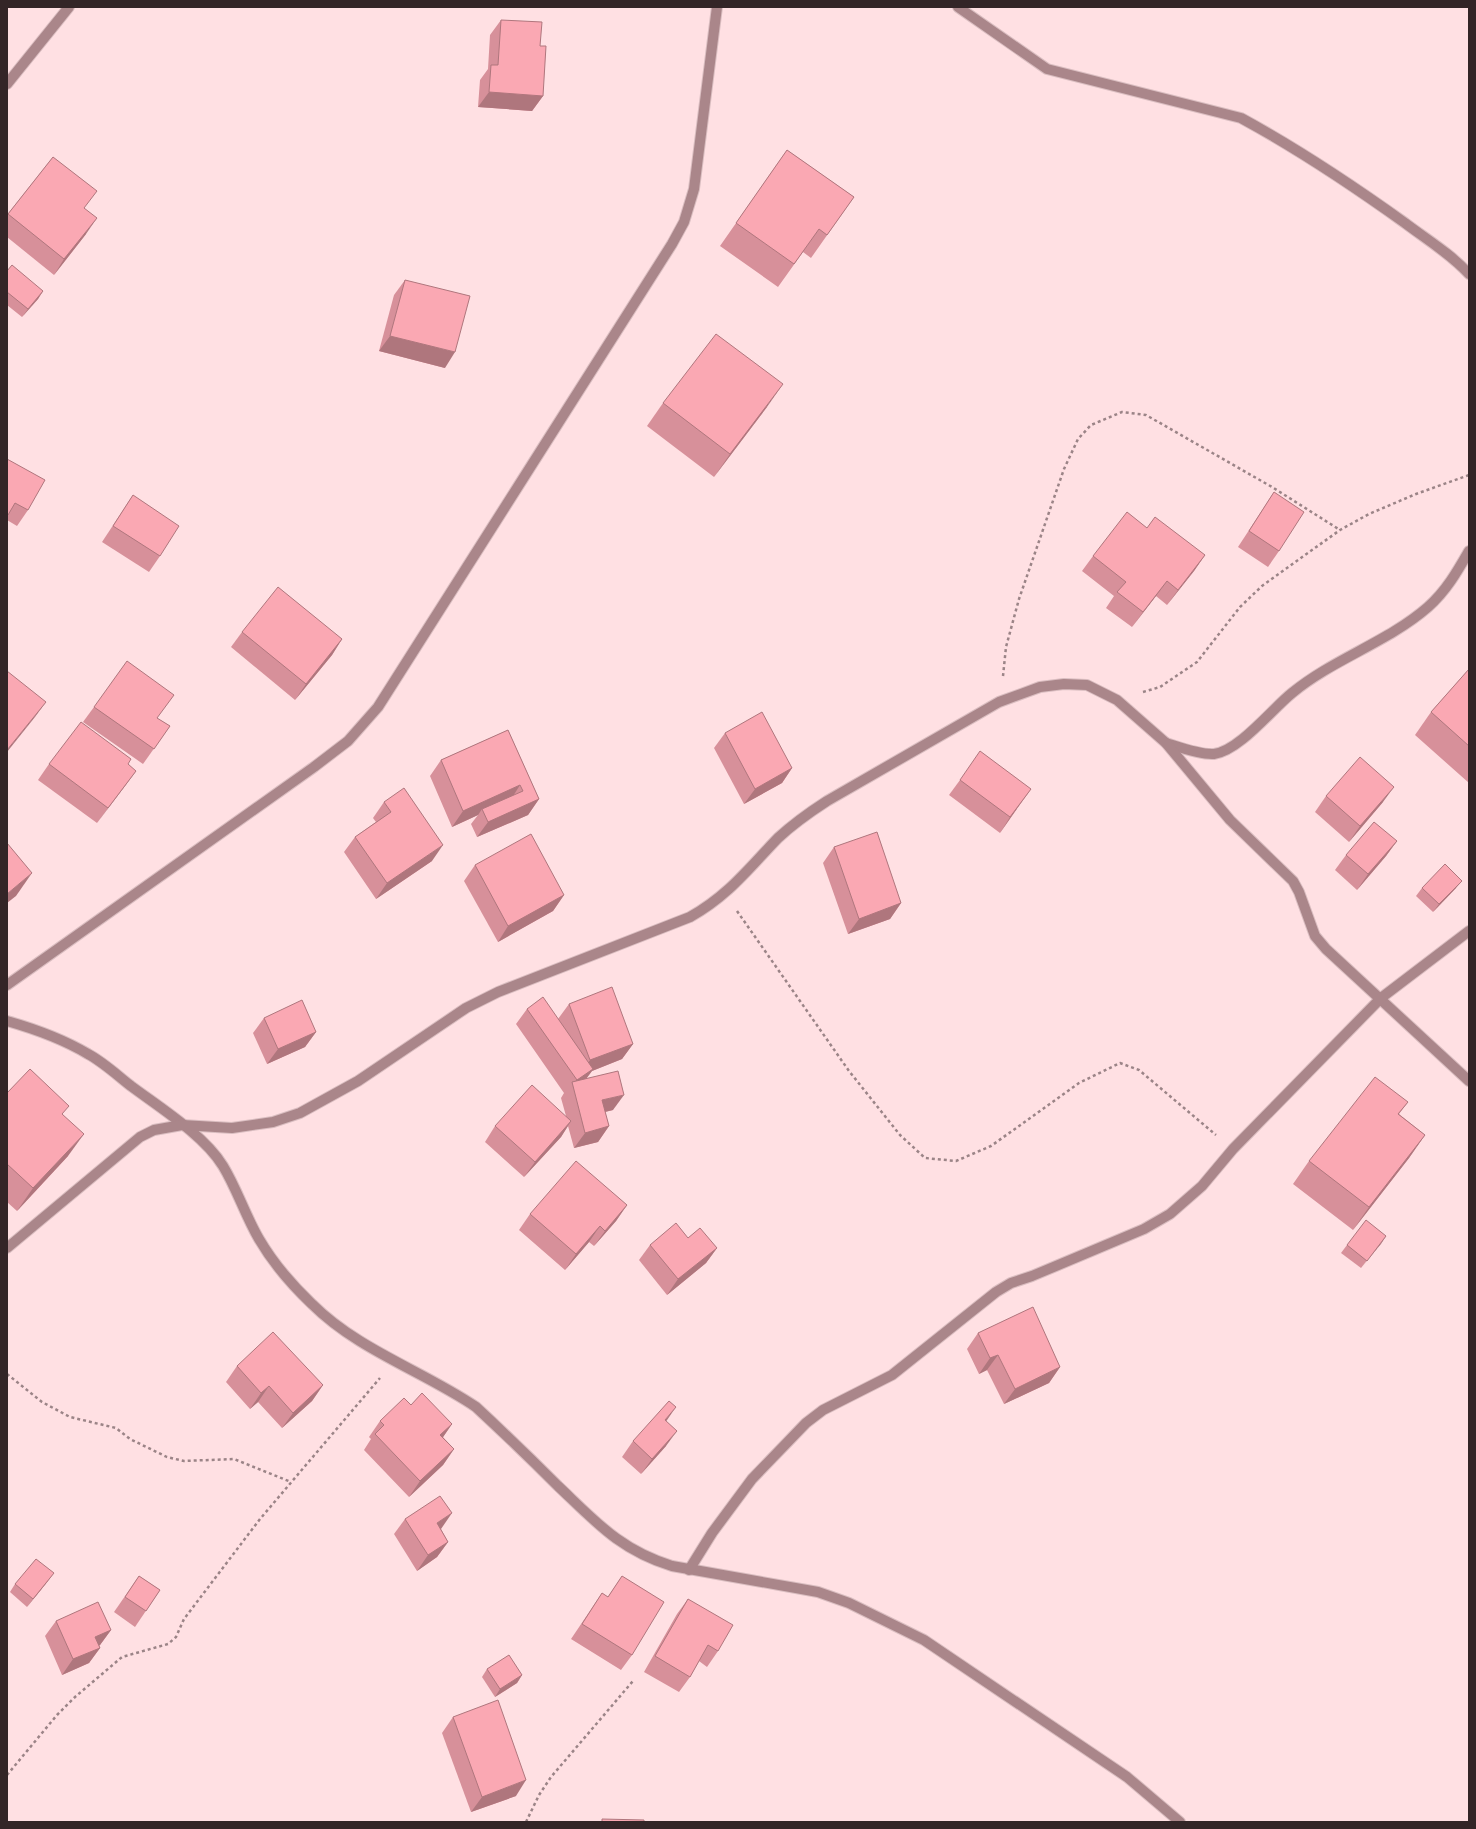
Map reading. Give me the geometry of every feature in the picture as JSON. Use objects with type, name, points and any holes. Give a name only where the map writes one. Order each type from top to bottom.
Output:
[{"type":"street","points":[[7,84],[68,7]]},
{"type":"street","points":[[7,985],[314,767],[348,741],[378,707],[660,264],[684,222],[694,189],[717,7]]},
{"type":"street","points":[[958,7],[1047,69],[1241,118],[1266,131],[1361,192],[1438,247],[1469,274]]},
{"type":"street","points":[[1166,744],[1214,754],[1231,747],[1246,737],[1292,693],[1312,678],[1411,620],[1428,606],[1453,580],[1469,551]]},
{"type":"street","points":[[7,1248],[140,1137],[154,1130],[182,1125],[232,1128],[273,1122],[300,1113],[358,1081],[466,1008],[498,992],[690,917],[710,906],[725,894],[780,837],[801,818],[827,801],[999,702],[1040,687],[1064,684],[1087,685],[1117,700],[1166,744],[1230,820],[1293,881],[1315,936],[1326,949],[1381,998],[1469,1081]]},
{"type":"street","points":[[689,1570],[712,1533],[752,1479],[806,1423],[823,1410],[892,1375],[996,1292],[1011,1283],[1032,1276],[1144,1229],[1170,1214],[1202,1186],[1233,1149],[1381,998],[1469,931]]},
{"type":"street","points":[[7,1022],[32,1028],[63,1040],[90,1054],[182,1125],[209,1148],[222,1165],[259,1238],[291,1282],[340,1329],[395,1361],[456,1393],[476,1407],[605,1531],[632,1550],[654,1561],[689,1570],[787,1585],[818,1592],[849,1602],[924,1640],[1127,1777],[1180,1822]]},
{"type":"path","points":[[999,702],[1006,648],[1020,599],[1064,469],[1078,439],[1091,425],[1122,412],[1146,415],[1272,487],[1340,530]]},
{"type":"path","points":[[1117,700],[1160,687],[1197,662],[1240,607],[1262,586],[1340,530],[1376,511],[1416,494],[1469,476]]},
{"type":"path","points":[[725,894],[849,1071],[900,1135],[925,1158],[956,1161],[991,1146],[1079,1084],[1120,1063],[1138,1070],[1233,1149]]},
{"type":"path","points":[[7,1775],[68,1704],[116,1662],[132,1654],[168,1644],[176,1636],[184,1619],[260,1519],[395,1361]]},
{"type":"path","points":[[7,1374],[42,1402],[70,1417],[116,1428],[130,1439],[167,1457],[184,1461],[234,1459],[291,1482]]},
{"type":"path","points":[[526,1822],[539,1795],[551,1777],[633,1681]]},
{"type":"building","points":[[501,20],[542,22],[540,46],[546,46],[543,96],[489,92],[491,65],[498,65]]},
{"type":"building","points":[[787,150],[854,197],[827,235],[819,229],[794,264],[736,223]]},
{"type":"building","points":[[53,157],[97,191],[84,208],[97,218],[64,259],[8,214]]},
{"type":"building","points":[[12,265],[43,291],[28,309],[7,292],[7,271]]},
{"type":"building","points":[[405,280],[470,296],[455,352],[390,336]]},
{"type":"building","points":[[716,334],[783,384],[730,454],[663,403]]},
{"type":"building","points":[[7,459],[45,480],[28,510],[15,503],[8,515],[7,514]]},
{"type":"building","points":[[1274,492],[1304,512],[1279,551],[1249,531]]},
{"type":"building","points":[[133,495],[179,526],[160,556],[113,526]]},
{"type":"building","points":[[1127,512],[1147,528],[1155,517],[1205,555],[1178,590],[1167,581],[1143,612],[1117,592],[1126,582],[1093,556]]},
{"type":"building","points":[[278,587],[342,639],[306,684],[242,632]]},
{"type":"building","points":[[127,661],[174,695],[157,718],[170,726],[154,749],[94,707]]},
{"type":"building","points":[[1469,669],[1469,746],[1431,712]]},
{"type":"building","points":[[7,671],[46,702],[7,750]]},
{"type":"building","points":[[762,712],[792,768],[755,789],[725,733]]},
{"type":"building","points":[[81,722],[131,759],[128,764],[136,771],[108,808],[49,764]]},
{"type":"building","points":[[508,730],[539,799],[488,822],[482,809],[523,791],[520,785],[463,811],[441,760]]},
{"type":"building","points":[[980,751],[1031,789],[1010,817],[960,780]]},
{"type":"building","points":[[1360,757],[1394,787],[1360,826],[1326,796]]},
{"type":"building","points":[[404,788],[443,845],[387,883],[355,837],[391,812],[384,802]]},
{"type":"building","points":[[1374,822],[1397,841],[1368,874],[1346,855]]},
{"type":"building","points":[[877,832],[901,903],[859,919],[834,847]]},
{"type":"building","points":[[531,834],[564,895],[508,926],[475,865]]},
{"type":"building","points":[[7,843],[32,873],[7,894]]},
{"type":"building","points":[[1445,864],[1462,881],[1439,904],[1422,888]]},
{"type":"building","points":[[612,987],[633,1044],[590,1060],[569,1004]]},
{"type":"building","points":[[543,997],[593,1069],[577,1080],[527,1009]]},
{"type":"building","points":[[302,1000],[316,1032],[278,1049],[264,1018]]},
{"type":"building","points":[[30,1069],[69,1106],[62,1114],[84,1134],[33,1188],[7,1164],[7,1093]]},
{"type":"building","points":[[618,1071],[624,1095],[602,1100],[609,1126],[585,1133],[572,1082]]},
{"type":"building","points":[[1375,1077],[1408,1102],[1398,1114],[1425,1135],[1369,1207],[1309,1161]]},
{"type":"building","points":[[532,1085],[571,1121],[535,1162],[495,1126]]},
{"type":"building","points":[[576,1161],[627,1205],[605,1231],[600,1226],[576,1254],[530,1214]]},
{"type":"building","points":[[1366,1220],[1386,1236],[1367,1261],[1347,1245]]},
{"type":"building","points":[[676,1223],[688,1238],[700,1228],[717,1248],[678,1279],[650,1245]]},
{"type":"building","points":[[1033,1307],[1060,1367],[1015,1389],[998,1355],[990,1358],[978,1333]]},
{"type":"building","points":[[273,1332],[323,1385],[293,1413],[269,1386],[261,1393],[237,1366]]},
{"type":"building","points":[[422,1393],[452,1424],[440,1435],[454,1449],[420,1481],[375,1434],[384,1425],[380,1421],[404,1398],[411,1405]]},
{"type":"building","points":[[669,1401],[676,1407],[665,1420],[677,1431],[652,1459],[633,1441]]},
{"type":"building","points":[[440,1496],[452,1513],[437,1523],[448,1542],[428,1555],[405,1519]]},
{"type":"building","points":[[36,1559],[54,1573],[33,1599],[15,1584]]},
{"type":"building","points":[[139,1576],[160,1590],[146,1611],[125,1597]]},
{"type":"building","points":[[622,1576],[664,1602],[632,1655],[582,1624],[602,1593],[608,1597]]},
{"type":"building","points":[[688,1599],[733,1625],[718,1651],[708,1645],[690,1677],[655,1656]]},
{"type":"building","points":[[98,1602],[111,1630],[95,1637],[100,1648],[73,1659],[56,1621]]},
{"type":"building","points":[[509,1655],[522,1675],[500,1689],[487,1669]]},
{"type":"building","points":[[498,1700],[526,1780],[482,1797],[453,1717]]},
{"type":"building","points":[[602,1819],[644,1820],[644,1822],[602,1822]]}]
